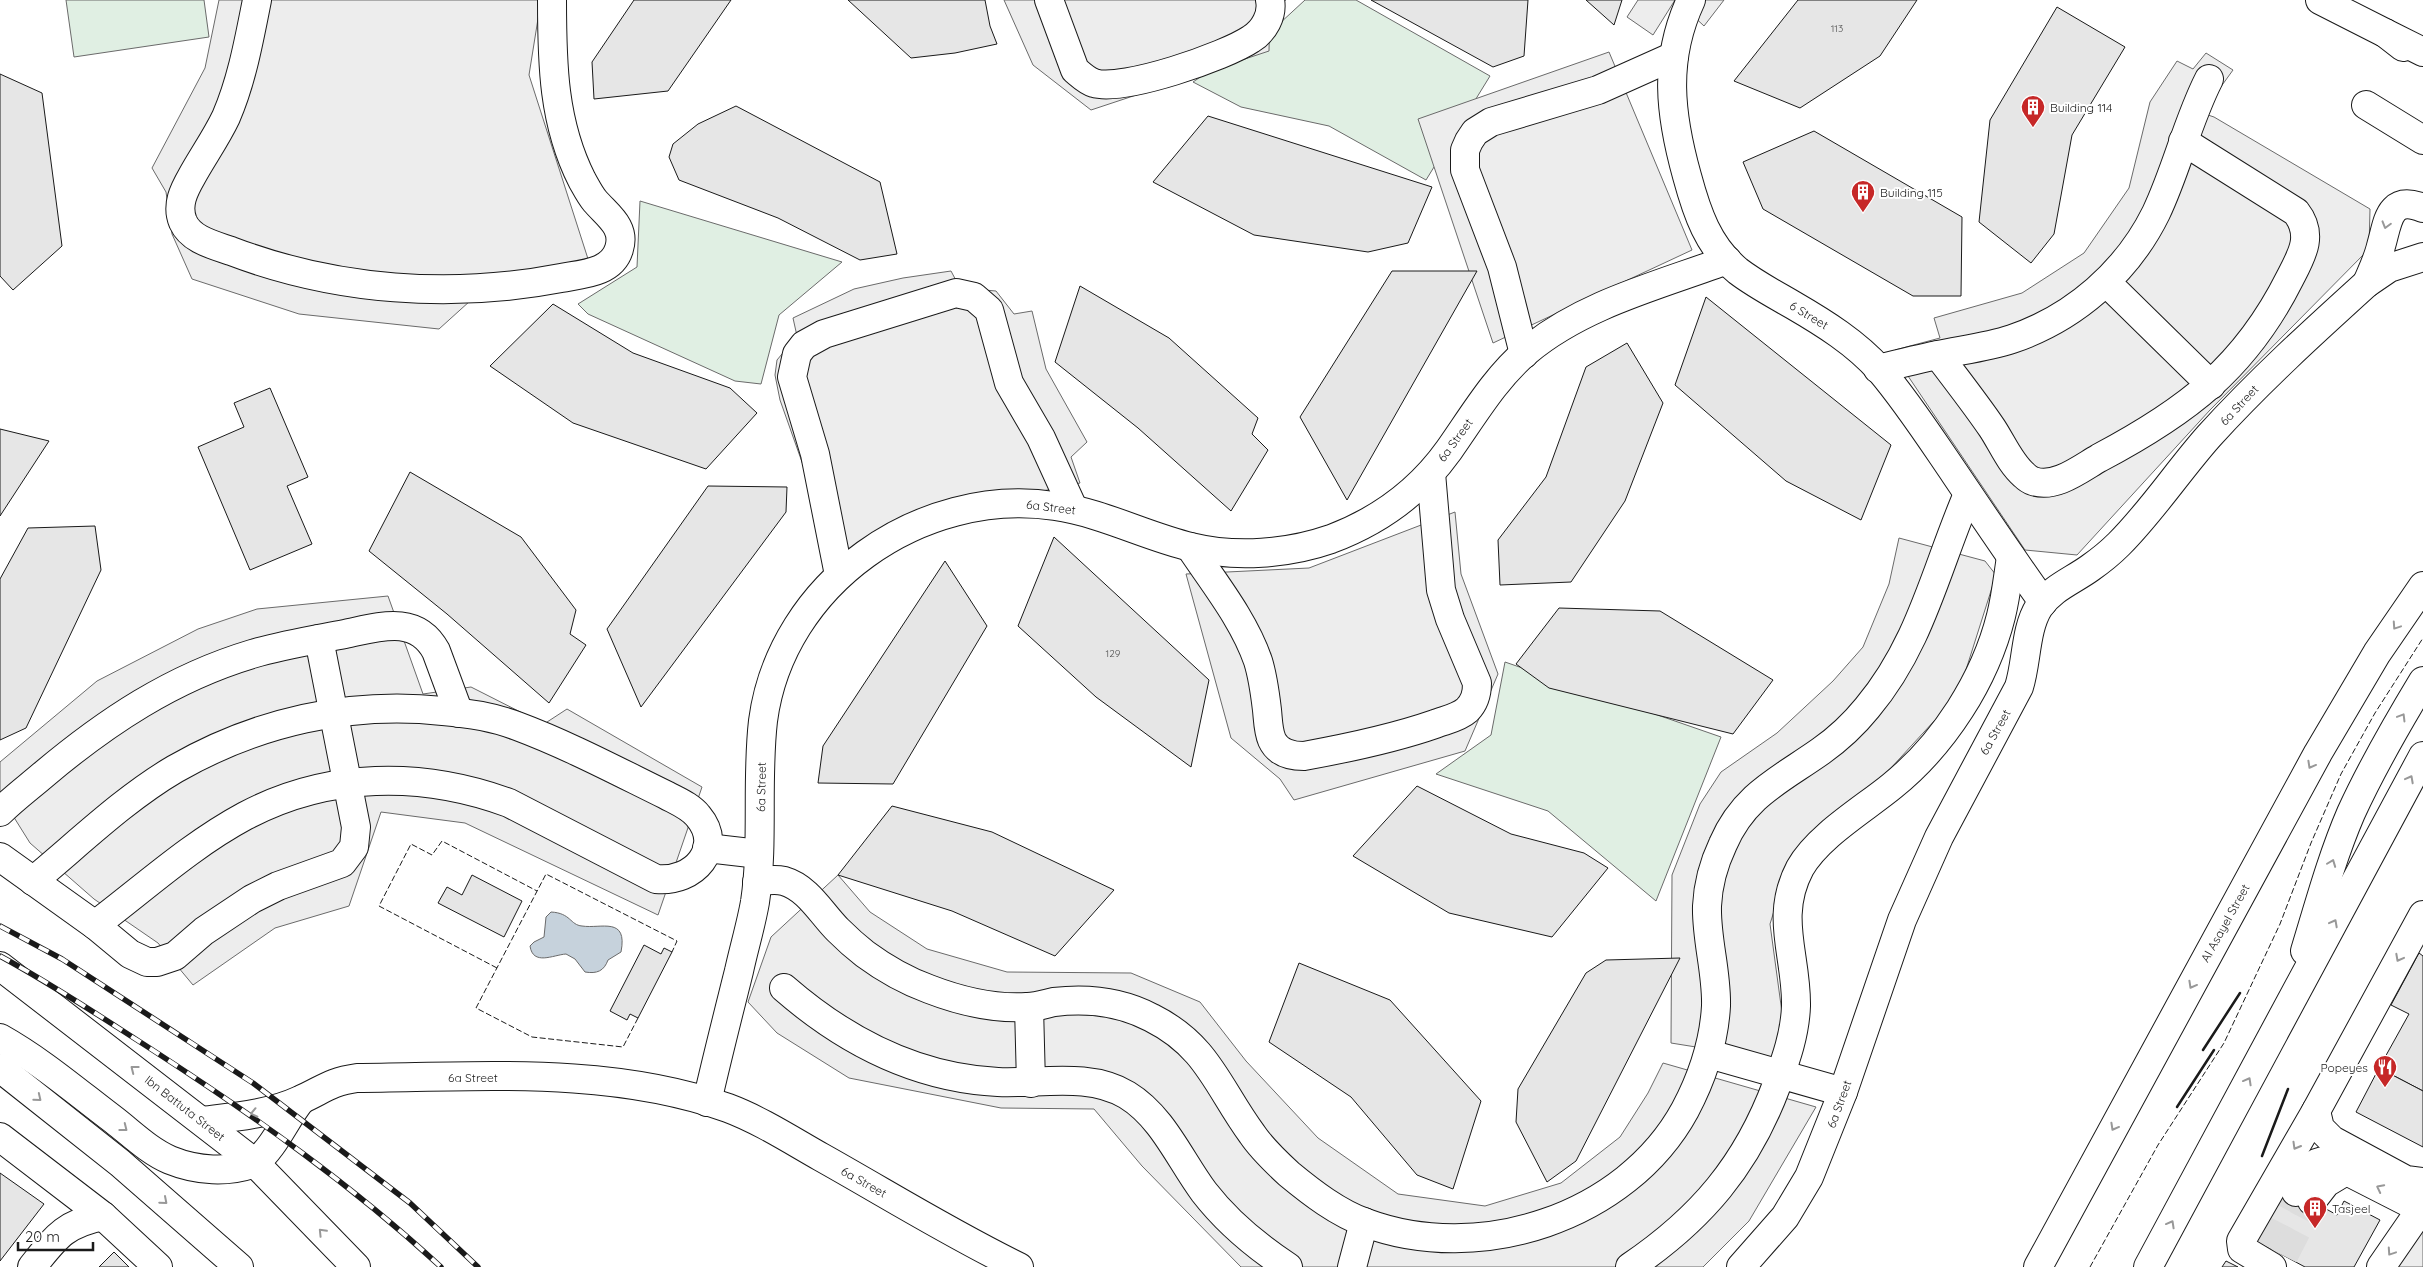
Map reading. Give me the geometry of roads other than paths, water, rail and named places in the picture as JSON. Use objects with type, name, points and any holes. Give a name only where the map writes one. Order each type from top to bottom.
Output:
[{"type":"street","points":[[257,0],[246,56],[234,99],[216,137],[191,177],[181,199],[180,210],[188,229],[204,240],[249,258],[309,275],[354,283],[446,289],[540,282],[593,272],[608,265],[618,252],[621,241],[619,230],[614,220],[593,199],[583,182],[561,124],[554,84],[552,0]]},
{"type":"street","points":[[1049,0],[1076,70],[1094,83],[1106,84],[1125,82],[1180,68],[1216,56],[1251,39],[1266,24],[1270,14],[1270,0]]},
{"type":"street","name":"6 Street","points":[[1691,0],[1682,24],[1674,56],[1672,111],[1679,146],[1698,216],[1711,239],[1727,260],[1748,278],[1822,322],[1854,346],[1878,369],[1899,393],[2043,602]]},
{"type":"street","points":[[2320,0],[2423,52]]},
{"type":"street","points":[[2385,33],[2423,62]]},
{"type":"street","points":[[1524,354],[1496,248],[1465,170],[1465,150],[1469,141],[1475,132],[1492,122],[1598,90],[1674,56]]},
{"type":"street","points":[[1878,369],[1993,345],[2038,329],[2085,300],[2106,282],[2137,246],[2156,213],[2197,102],[2209,79]]},
{"type":"street","points":[[2366,105],[2423,140]]},
{"type":"street","points":[[1938,355],[1991,427],[2017,468],[2031,480],[2040,483],[2059,480],[2136,438],[2175,414],[2211,385],[2243,352],[2270,315],[2302,254],[2306,236],[2305,227],[2296,212],[2183,142]]},
{"type":"street","points":[[2367,282],[2380,249],[2387,219],[2392,212],[2407,205],[2423,208]]},
{"type":"street","name":"6a Street","points":[[1741,1267],[1784,1217],[1809,1177],[1844,1092],[1902,920],[1939,837],[2019,687],[2034,618],[2043,602],[2055,589],[2090,569],[2119,544],[2208,437],[2240,403],[2272,370],[2367,282],[2389,268],[2423,257]]},
{"type":"street","name":"6a Street","points":[[707,1102],[754,907],[759,854],[763,720],[769,693],[782,658],[803,618],[839,575],[864,554],[898,532],[946,513],[998,504],[1040,504],[1072,508],[1190,547],[1218,552],[1274,552],[1329,540],[1358,528],[1385,513],[1410,495],[1431,473],[1491,390],[1524,354],[1560,328],[1579,317],[1727,260]]},
{"type":"street","points":[[2106,282],[2211,385]]},
{"type":"street","points":[[839,575],[815,454],[792,377],[797,354],[804,345],[824,334],[956,294],[974,296],[988,310],[1009,383],[1041,438],[1072,508]]},
{"type":"street","points":[[1190,547],[1237,618],[1252,646],[1265,689],[1270,731],[1278,748],[1294,756],[1304,756],[1382,740],[1418,730],[1465,712],[1473,704],[1477,694],[1477,682],[1450,619],[1442,590],[1431,473]]},
{"type":"street","points":[[757,882],[786,881],[798,887],[839,931],[865,954],[894,973],[926,988],[959,1000],[994,1006],[1029,1007],[1078,1000],[1104,1002],[1130,1008],[1154,1019],[1176,1033],[1194,1048],[1209,1066],[1250,1133],[1270,1155],[1314,1193],[1364,1222],[1396,1232],[1429,1238],[1496,1236],[1529,1229],[1589,1203],[1617,1185],[1642,1164],[1664,1140],[1683,1114],[1709,1054],[1716,1005],[1716,981],[1707,908],[1712,876],[1726,837],[1739,816],[1774,780],[1822,750],[1855,721],[1894,672],[1917,630],[1968,494]]},
{"type":"street","points":[[1630,1267],[1663,1245],[1695,1217],[1723,1185],[1750,1143],[1766,1113],[1789,1052],[1796,1004],[1786,921],[1793,883],[1801,866],[1813,851],[1919,761],[1960,708],[1991,648],[2001,616],[2011,557]]},
{"type":"street","name":"Al Asayel Street","points":[[2038,1267],[2318,753],[2377,653],[2423,586]]},
{"type":"street","points":[[0,812],[95,733],[155,694],[186,678],[235,660],[285,645],[394,626],[414,628],[431,642],[436,651],[459,713]]},
{"type":"street","points":[[0,857],[138,958],[157,962],[175,956],[227,914],[252,898],[278,886],[342,863],[349,856],[357,837],[320,638]]},
{"type":"street","points":[[2287,1010],[2326,880],[2351,814],[2382,748],[2423,681]]},
{"type":"street","points":[[33,881],[139,794],[174,770],[212,749],[251,733],[292,720],[334,712],[396,708],[459,713],[516,726],[601,763],[678,801],[698,815],[704,825],[707,836],[707,848],[703,860],[688,874],[670,881],[656,879],[509,803],[483,794],[457,787],[403,780],[348,783],[295,795],[245,816],[199,846],[95,925]]},
{"type":"street","points":[[2148,1267],[2423,756]]},
{"type":"street","points":[[707,848],[759,854]]},
{"type":"street","points":[[2272,1259],[2242,1249],[2241,1241],[2316,1111],[2423,915]]},
{"type":"street","name":"Ibn Battuta Street","points":[[0,966],[255,1163],[356,1267]]},
{"type":"street","points":[[784,988],[837,1030],[898,1061],[963,1078],[1031,1082],[1080,1081],[1104,1085],[1126,1094],[1146,1108],[1223,1215],[1244,1235],[1288,1267]]},
{"type":"street","points":[[1029,1007],[1031,1082]]},
{"type":"street","points":[[0,1038],[48,1069],[142,1142],[170,1160],[195,1166],[228,1170],[255,1163]]},
{"type":"street","points":[[1709,1054],[1844,1092]]},
{"type":"street","points":[[0,1068],[120,1163],[239,1267]]},
{"type":"street","name":"6a Street","points":[[202,1121],[242,1116],[301,1100],[333,1083],[357,1078],[516,1077],[593,1080],[670,1092],[730,1109],[772,1130],[957,1235],[1019,1267]]},
{"type":"street","name":"6a Street","points":[[255,1163],[274,1144],[282,1128],[301,1100]]},
{"type":"street","points":[[2316,1111],[2320,1128],[2332,1140],[2406,1180],[2423,1182]]},
{"type":"street","points":[[0,1137],[58,1179],[104,1216],[158,1267]]},
{"type":"street","points":[[2304,1197],[2312,1164],[2318,1161],[2327,1161],[2422,1209],[2381,1267]]},
{"type":"street","points":[[58,1179],[61,1206],[60,1233]]},
{"type":"street","points":[[32,1267],[60,1233],[81,1222],[104,1216]]},
{"type":"street","points":[[1352,1267],[1364,1222]]},
{"type":"tunnel","points":[[2267,1247],[2296,1192]]},
{"type":"tunnel","points":[[2284,1256],[2312,1201]]},
{"type":"railway","points":[[0,926],[62,959],[253,1083],[410,1203],[478,1267]]},
{"type":"railway","points":[[0,956],[95,1013],[264,1125],[337,1179],[441,1267]]},
{"type":"place","name":"Building 114","points":[[2033,128]]},
{"type":"place","name":"Building 115","points":[[1863,213]]},
{"type":"place","name":"Popeyes","points":[[2385,1088]]},
{"type":"place","name":"Tasjeel","points":[[2315,1229]]}]
